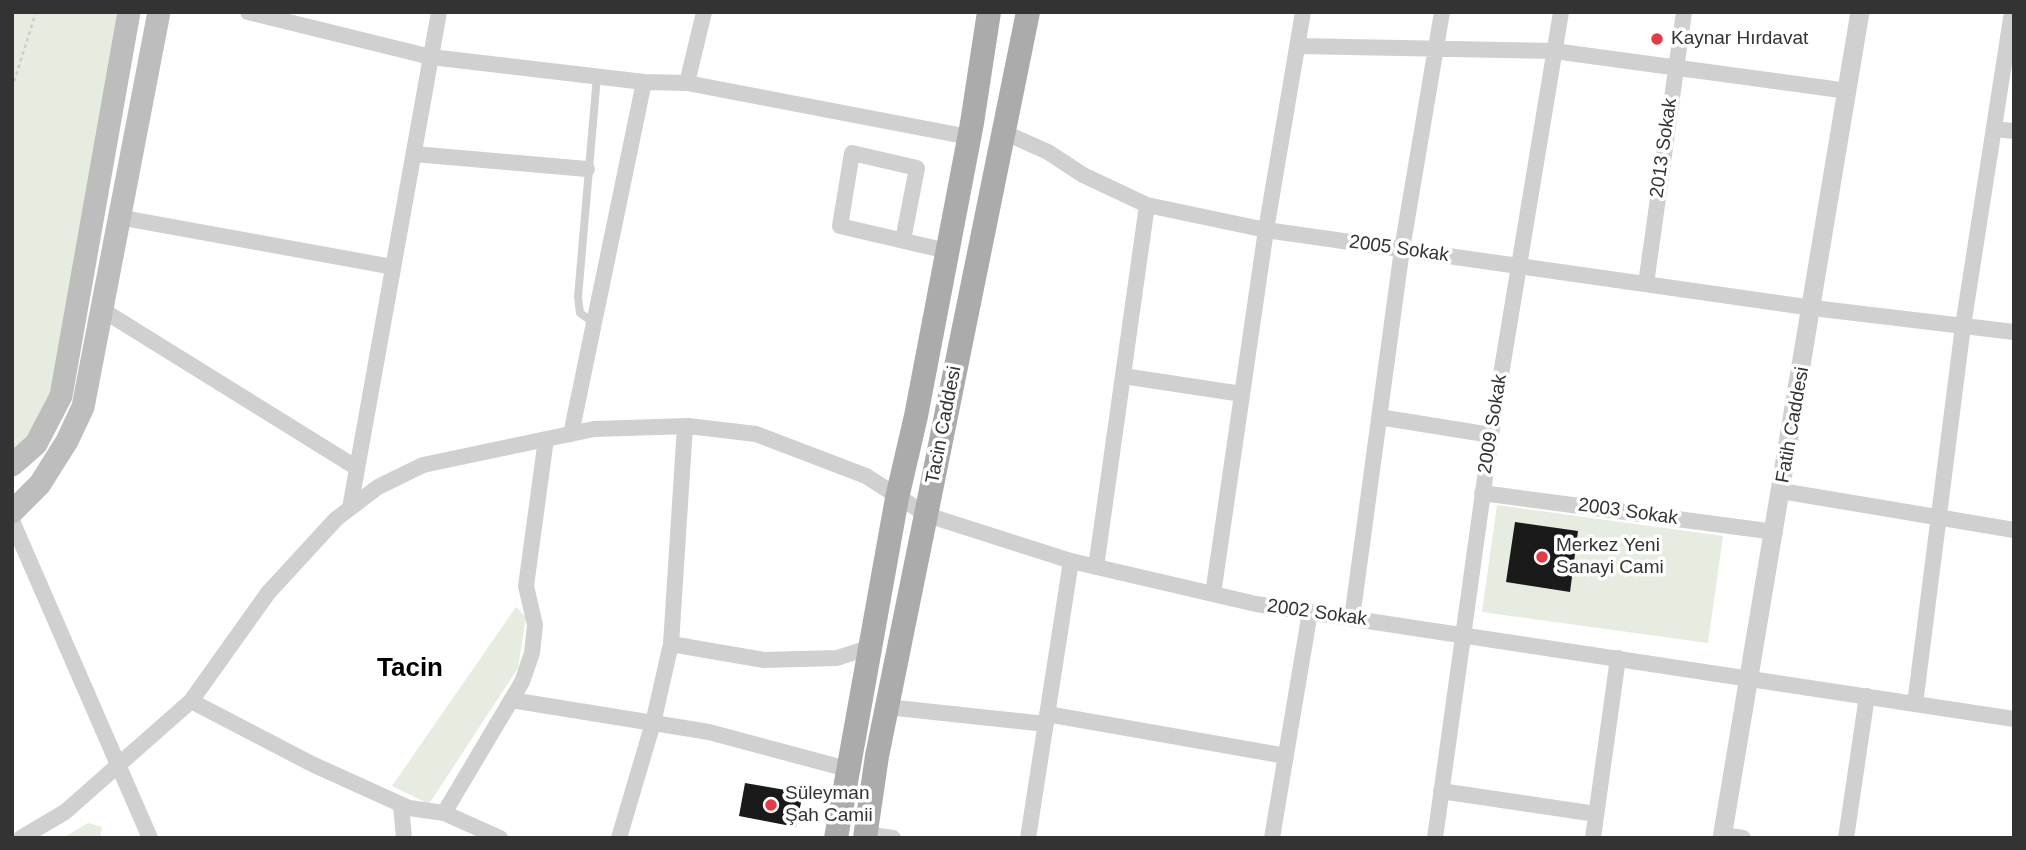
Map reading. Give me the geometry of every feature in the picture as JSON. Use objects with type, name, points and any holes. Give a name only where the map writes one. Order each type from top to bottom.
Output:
[{"type":"main road","points":[[12,465],[36,444],[61,397],[130,12]]},
{"type":"main road","points":[[12,512],[40,484],[67,441],[83,407],[104,311],[118,217],[159,12]]},
{"type":"main road","name":"Tacin Caddesi","points":[[835,838],[897,498],[969,137],[989,12]]},
{"type":"main road","name":"Tacin Caddesi","points":[[865,836],[887,707],[1027,12]]},
{"type":"street","points":[[248,12],[431,57],[644,82],[687,83],[969,137]]},
{"type":"street","points":[[350,508],[439,12]]},
{"type":"street","points":[[687,83],[704,12]]},
{"type":"street","points":[[1213,594],[1266,230],[1303,12]]},
{"type":"street","points":[[1352,618],[1402,249],[1441,12]]},
{"type":"street","name":"2009 Sokak","points":[[1435,838],[1482,493],[1517,266],[1561,12]]},
{"type":"street","name":"2013 Sokak","points":[[1646,284],[1684,12]]},
{"type":"street","name":"Fatih Caddesi","points":[[1722,836],[1813,308],[1860,12]]},
{"type":"street","points":[[1915,704],[1963,326],[2012,12]]},
{"type":"street","points":[[1297,46],[1554,51],[1848,91]]},
{"type":"street","points":[[571,434],[644,82]]},
{"type":"street","points":[[1994,129],[2014,131]]},
{"type":"street","name":"2005 Sokak","points":[[1003,132],[1048,152],[1083,175],[1147,205],[1266,230],[1813,308],[2014,332]]},
{"type":"street","points":[[903,240],[917,168],[852,153],[840,226],[947,251]]},
{"type":"street","points":[[414,154],[587,169]]},
{"type":"street","points":[[1096,567],[1147,205]]},
{"type":"street","points":[[118,217],[393,267]]},
{"type":"street","points":[[104,311],[357,468]]},
{"type":"street","points":[[1123,376],[1242,394]]},
{"type":"street","points":[[1379,417],[1491,435]]},
{"type":"street","points":[[619,838],[653,723],[671,645],[685,426]]},
{"type":"street","name":"2002 Sokak","points":[[21,838],[65,811],[191,701],[268,593],[336,519],[378,487],[423,465],[594,429],[685,426],[756,434],[866,476],[927,515],[1071,561],[1213,594],[1310,612],[2014,718]]},
{"type":"street","points":[[444,813],[522,682],[531,653],[535,625],[526,586],[546,439]]},
{"type":"street","points":[[1781,491],[2014,530]]},
{"type":"street","name":"2003 Sokak","points":[[1482,493],[1774,532]]},
{"type":"street","points":[[12,521],[150,838]]},
{"type":"street","points":[[1028,838],[1071,561]]},
{"type":"street","points":[[1272,838],[1310,612]]},
{"type":"street","points":[[671,645],[764,660],[837,658],[871,647]]},
{"type":"street","points":[[1593,838],[1618,658]]},
{"type":"street","points":[[1846,838],[1867,696]]},
{"type":"street","points":[[511,700],[709,732],[847,769]]},
{"type":"street","points":[[191,701],[312,764],[401,805],[444,813],[500,838]]},
{"type":"street","points":[[887,707],[1046,719],[1286,756]]},
{"type":"street","points":[[1441,791],[1596,814]]},
{"type":"street","points":[[401,805],[404,838]]},
{"type":"street","points":[[865,836],[893,838]]},
{"type":"street","points":[[1722,836],[1743,838]]},
{"type":"lane","points":[[594,323],[580,313],[578,297],[597,76]]},
{"type":"path","points":[[12,88],[36,12]]},
{"type":"shaded area","points":[[12,12],[120,12],[65,327],[46,413],[12,455]]},
{"type":"shaded area","points":[[1497,505],[1723,536],[1708,643],[1482,612]]},
{"type":"shaded area","points":[[516,607],[526,617],[518,668],[429,804],[392,786]]},
{"type":"shaded area","points":[[88,823],[102,827],[100,838],[63,838]]},
{"type":"building","name":"Merkez Yeni Sanayi Cami","points":[[1515,522],[1578,531],[1570,592],[1506,582]]},
{"type":"building","name":"Süleyman Şah Camii","points":[[745,783],[803,793],[796,827],[739,816]]},
{"type":"place","name":"Kaynar Hırdavat","points":[[1657,39]]},
{"type":"place","name":"Merkez Yeni Sanayi Cami","points":[[1542,557]]},
{"type":"place","name":"Süleyman Şah Camii","points":[[771,805]]},
{"type":"district","name":"Tacin","points":[[410,669]]}]
